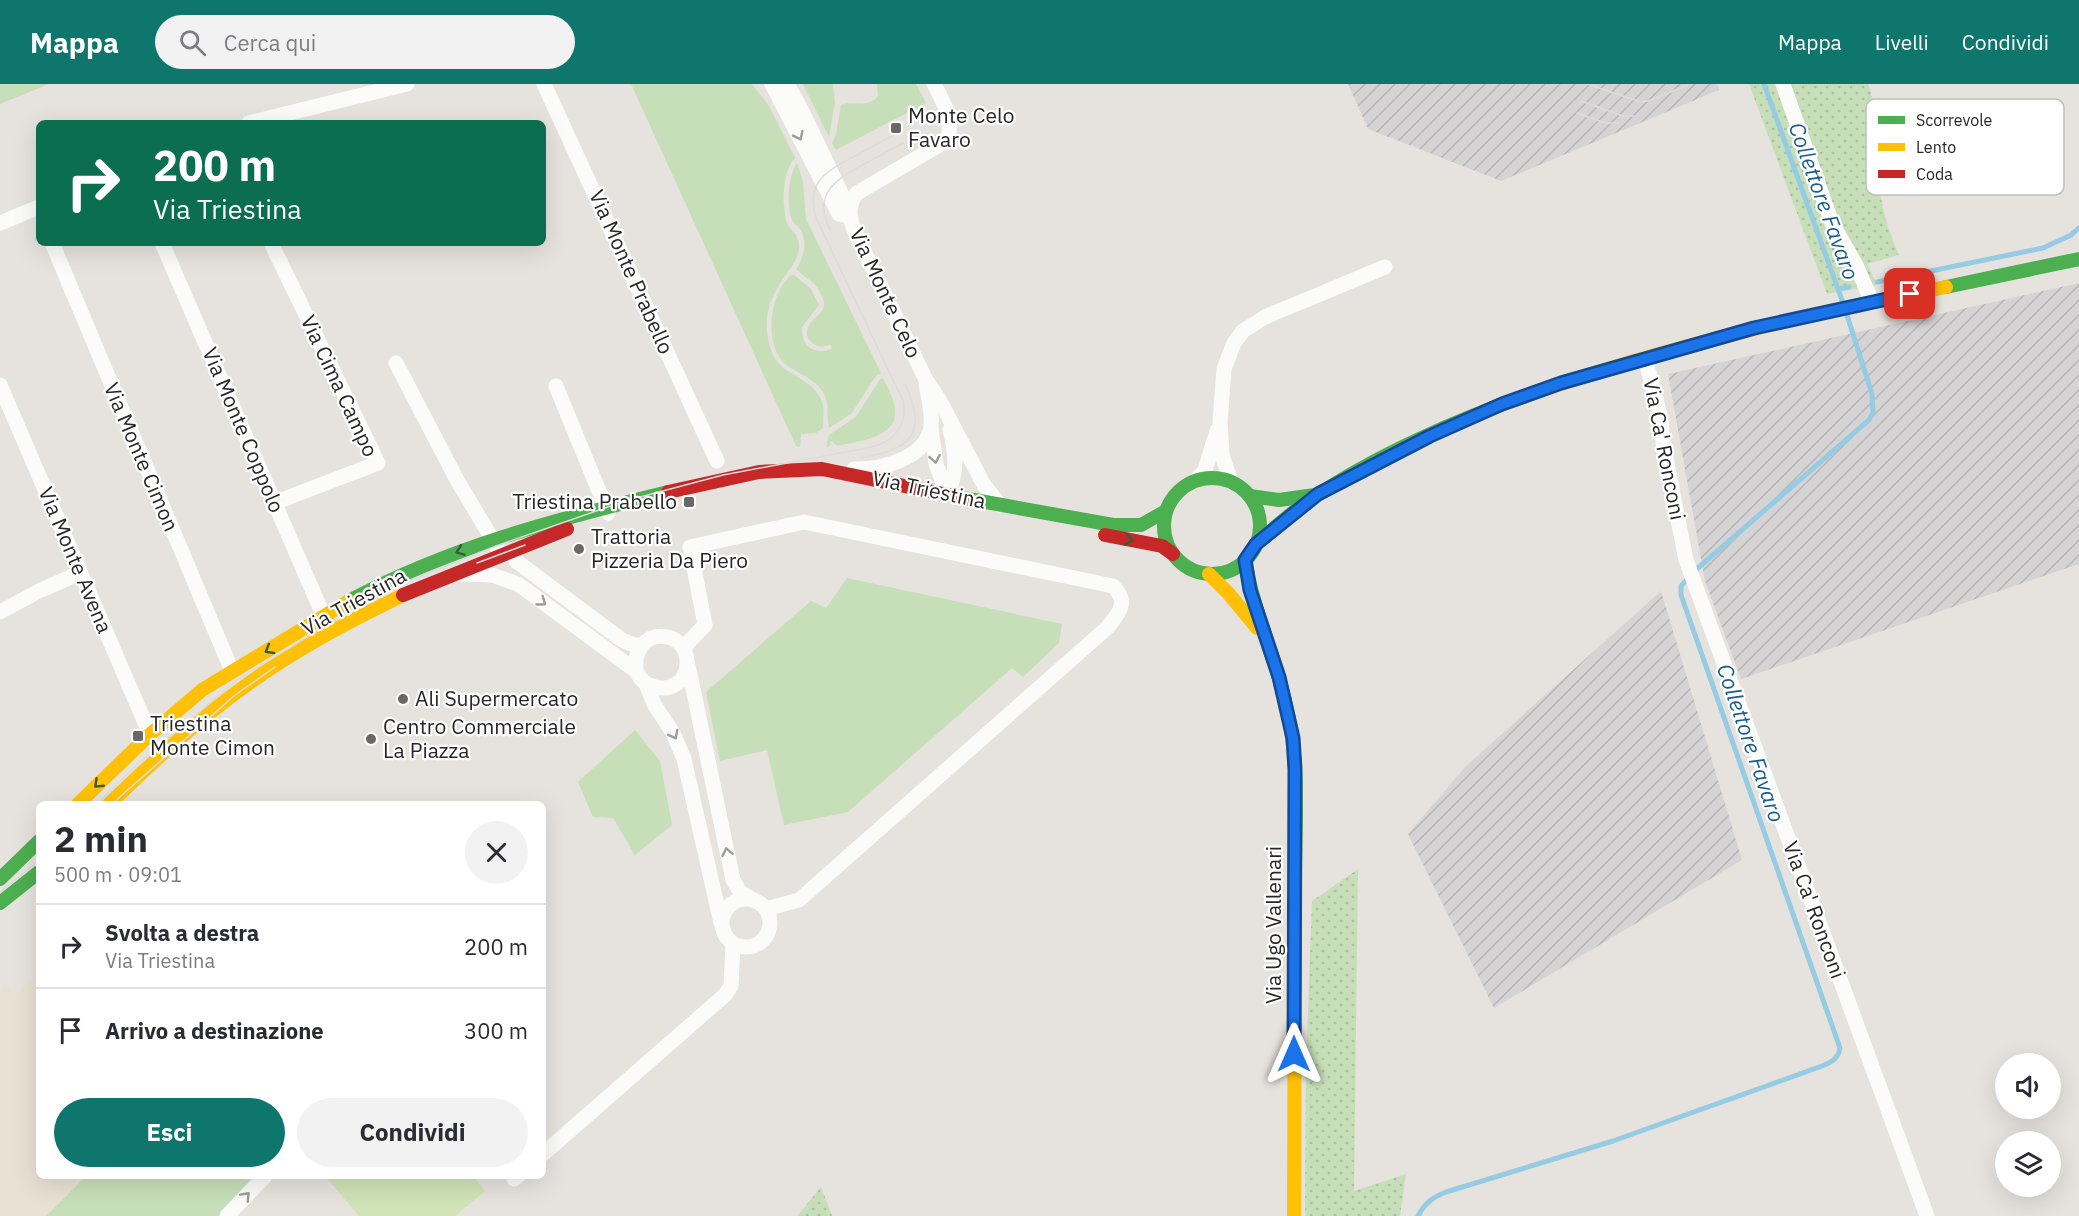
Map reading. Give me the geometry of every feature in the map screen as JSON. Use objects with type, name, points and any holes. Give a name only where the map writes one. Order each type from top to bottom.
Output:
[{"type":"street","points":[[261,120],[407,84]]},
{"type":"street","name":"Via Monte Prabello","points":[[544,84],[717,461]]},
{"type":"street","points":[[772,84],[839,214],[850,210],[787,84]]},
{"type":"street","name":"Via Monte Celo","points":[[934,84],[949,118],[950,131],[946,141],[861,189],[852,199],[850,210],[855,232],[925,378],[984,485],[1007,506]]},
{"type":"street","points":[[1783,84],[1832,223],[1856,265],[1868,303]]},
{"type":"street","points":[[0,223],[36,210]]},
{"type":"street","name":"Via Monte Cimon","points":[[53,246],[232,671]]},
{"type":"street","name":"Via Monte Coppolo","points":[[163,246],[324,617]]},
{"type":"street","name":"Via Cima Campo","points":[[272,246],[378,463],[274,503]]},
{"type":"street","points":[[1256,544],[1259,519],[1256,507],[1250,496],[1231,482],[1213,478],[1195,481],[1182,488],[1172,498],[1166,511],[1164,526],[1166,541],[1173,554],[1183,564],[1196,571],[1209,574],[1222,572],[1234,568],[1245,560],[1256,544],[1318,494],[1456,423],[1550,387],[1777,322],[2079,259]]},
{"type":"street","points":[[1231,482],[1222,455],[1220,422],[1224,369],[1229,353],[1244,332],[1265,316],[1385,267]]},
{"type":"street","name":"Via Ca' Ronconi","points":[[1645,358],[1661,419],[1663,443],[1686,560],[1927,1216]]},
{"type":"street","points":[[396,363],[457,480],[492,540],[622,640],[642,645]]},
{"type":"street","name":"Via Monte Celo","points":[[925,378],[936,464],[947,494]]},
{"type":"street","name":"Via Monte Avena","points":[[0,386],[149,729]]},
{"type":"street","points":[[556,386],[607,511]]},
{"type":"street","name":"Via Monte Celo","points":[[943,407],[952,439],[956,468],[947,494]]},
{"type":"street","points":[[1195,481],[1205,470],[1220,422]]},
{"type":"street","points":[[822,469],[871,469],[898,462],[925,441],[931,423]]},
{"type":"street","name":"Via Triestina","points":[[81,801],[149,729],[232,671],[358,597],[408,572],[492,540],[569,517],[607,511],[678,490],[768,471],[822,469],[1007,506],[1034,522],[1162,546],[1173,554]]},
{"type":"street","points":[[1250,496],[1279,500],[1318,494]]},
{"type":"street","points":[[1007,506],[1113,525],[1141,525],[1166,511]]},
{"type":"street","name":"Via Triestina","points":[[112,801],[154,762],[250,682],[371,610],[449,575],[512,555],[607,511]]},
{"type":"street","points":[[569,517],[548,529],[519,539],[512,555],[500,561],[502,571],[636,671],[646,684],[654,704],[673,733],[684,759],[721,923],[727,939],[741,947],[757,945],[764,939],[770,925],[766,909],[761,903],[745,898],[727,906],[721,923]]},
{"type":"street","points":[[683,648],[705,625],[690,547],[804,522],[1113,586],[1122,598],[1121,611],[1108,627],[861,846],[799,900],[766,909]]},
{"type":"street","name":"Via Ugo Vallenari","points":[[1245,560],[1250,590],[1287,707],[1295,769],[1294,1216]]},
{"type":"street","points":[[0,612],[41,590],[80,573]]},
{"type":"street","name":"Via Ugo Vallenari","points":[[1209,574],[1229,594],[1265,638]]},
{"type":"street","points":[[449,575],[492,575],[518,584]]},
{"type":"street","points":[[636,671],[637,653],[650,639],[660,636],[670,638],[677,642],[687,655],[687,665],[733,880],[740,892],[753,900]]},
{"type":"street","points":[[646,684],[656,688],[674,686],[685,674],[687,665]]},
{"type":"street","points":[[0,879],[36,844]]},
{"type":"street","points":[[0,887],[18,875],[36,875]]},
{"type":"street","points":[[0,903],[36,876]]},
{"type":"street","points":[[546,1151],[725,995],[731,986],[733,944]]},
{"type":"street","points":[[227,1216],[262,1179]]},
{"type":"shaded area","points":[[1348,84],[1717,84],[1719,90],[1501,181],[1368,129]]},
{"type":"shaded area","points":[[2079,283],[2079,564],[1741,679],[1705,581],[1668,374]]},
{"type":"shaded area","points":[[1661,591],[1742,860],[1494,1008],[1408,834],[1465,767]]},
{"type":"shaded area","points":[[36,976],[36,1179],[82,1179],[45,1216],[0,1216],[0,989],[5,984],[16,995]]},
{"type":"green space","points":[[0,84],[49,84],[0,104]]},
{"type":"green space","points":[[631,84],[752,84],[769,106],[795,158],[785,179],[784,205],[787,224],[798,239],[798,252],[771,300],[767,328],[775,359],[789,372],[813,388],[823,405],[823,428],[816,433],[801,434],[800,447],[796,446]]},
{"type":"green space","points":[[803,84],[833,84],[835,102],[829,137]]},
{"type":"green space","points":[[877,84],[916,84],[926,103],[836,150],[832,143],[836,134],[841,105],[874,100],[878,96]]},
{"type":"green space","points":[[1749,84],[1868,84],[1872,99],[1866,99],[1866,195],[1880,195],[1887,224],[1899,255],[1867,264],[1877,285],[1827,294]]},
{"type":"green space","points":[[797,163],[803,182],[806,219],[881,373],[876,376],[851,414],[829,428],[823,392],[814,382],[782,361],[773,341],[772,316],[775,303],[785,282],[793,274],[811,289],[819,305],[802,327],[806,344],[814,350],[832,349],[831,345],[814,344],[807,336],[811,322],[820,314],[824,303],[815,285],[796,269],[803,255],[804,245],[800,229],[791,218],[789,205],[790,182]]},
{"type":"green space","points":[[883,378],[894,404],[895,415],[892,424],[877,436],[837,446],[832,441],[830,446],[826,447],[829,435],[856,417],[880,379]]},
{"type":"green space","points":[[847,578],[1062,624],[1059,643],[1023,677],[1012,668],[848,812],[784,825],[767,750],[720,761],[706,692],[811,601],[826,608]]},
{"type":"green space","points":[[635,730],[660,761],[672,825],[635,855],[613,818],[593,817],[578,782]]},
{"type":"green space","points":[[1358,869],[1354,1191],[1406,1174],[1400,1216],[1305,1216],[1306,1066],[1312,901]]},
{"type":"green space","points":[[83,1179],[256,1179],[223,1216],[46,1216]]},
{"type":"green space","points":[[328,1179],[475,1179],[485,1191],[455,1216],[359,1216]]},
{"type":"green space","points":[[821,1187],[832,1216],[797,1216]]},
{"type":"waterway","name":"Collettore Favaro","points":[[1764,84],[1843,303]]},
{"type":"waterway","points":[[1877,282],[2043,248],[2071,235],[2079,228]]},
{"type":"waterway","points":[[1838,289],[1849,287]]},
{"type":"waterway","name":"Collettore Favaro","points":[[1418,1216],[1430,1201],[1446,1192],[1613,1141],[1822,1066],[1838,1055],[1840,1048],[1681,595],[1681,586],[1699,567],[1869,420],[1873,412],[1872,394],[1846,312]]},
{"type":"tram line","points":[[1587,84],[1641,102],[1688,85]]},
{"type":"tram line","points":[[1581,101],[1623,116],[1636,116]]},
{"type":"tram line","points":[[1577,113],[1605,123],[1619,123]]},
{"type":"tram line","points":[[100,801],[139,763],[237,680],[354,608],[396,586],[496,546],[625,501],[723,475],[872,447],[893,436],[904,417],[903,401],[817,220],[813,196],[816,187],[828,172],[898,133]]},
{"type":"tram line","points":[[830,230],[824,206],[830,189],[845,175],[903,143]]},
{"type":"tram line","points":[[861,458],[892,450],[910,437],[915,427],[915,416],[905,384]]},
{"type":"tram line","points":[[477,563],[525,545]]},
{"type":"tram line","points":[[115,801],[235,695],[275,667]]},
{"type":"tram line","points":[[0,892],[36,863]]},
{"type":"traffic: fast","points":[[1946,287],[2079,259]]},
{"type":"traffic: fast","points":[[1256,544],[1305,503],[1364,467],[1419,439],[1531,394]]},
{"type":"traffic: fast","points":[[1212,478],[1230,482],[1246,492],[1256,508],[1260,526],[1256,544],[1246,560],[1230,570],[1212,574],[1194,570],[1178,560],[1168,544],[1164,526],[1168,508],[1178,492],[1194,482],[1212,478]]},
{"type":"traffic: fast","points":[[349,601],[426,565],[505,536],[668,492]]},
{"type":"traffic: fast","points":[[1250,496],[1279,500],[1315,495]]},
{"type":"traffic: fast","points":[[963,498],[1113,525],[1141,525],[1166,511]]},
{"type":"traffic: fast","points":[[1245,560],[1253,597],[1281,687],[1290,726],[1296,791],[1295,878]]},
{"type":"traffic: fast","points":[[0,879],[36,844]]},
{"type":"traffic: fast","points":[[0,903],[36,874]]},
{"type":"traffic: slow","points":[[1531,394],[1633,361],[1737,333],[1946,287]]},
{"type":"traffic: slow","points":[[1209,574],[1257,628]]},
{"type":"traffic: slow","points":[[112,801],[229,697],[324,636],[403,595]]},
{"type":"traffic: slow","points":[[81,801],[147,737],[202,690],[349,601]]},
{"type":"traffic: slow","points":[[1294,1216],[1295,878]]},
{"type":"traffic: jam","points":[[668,492],[759,472],[822,469],[963,498]]},
{"type":"traffic: jam","points":[[403,595],[567,529]]},
{"type":"traffic: jam","points":[[1105,535],[1162,546],[1173,554]]},
{"type":"place","name":"Monte Celo Favaro","points":[[896,128]]},
{"type":"place","name":"Triestina Prabello","points":[[689,502]]},
{"type":"place","name":"Trattoria Pizzeria Da Piero","points":[[579,549]]},
{"type":"place","name":"Ali Supermercato","points":[[403,699]]},
{"type":"place","name":"Triestina Monte Cimon","points":[[138,736]]},
{"type":"place","name":"Centro Commerciale La Piazza","points":[[371,739]]},
{"type":"route","points":[[1294,1054],[1295,769],[1293,738],[1279,677],[1250,590],[1245,560],[1256,544],[1318,494],[1456,423],[1502,404],[1561,383],[1754,328],[1910,294]]}]
